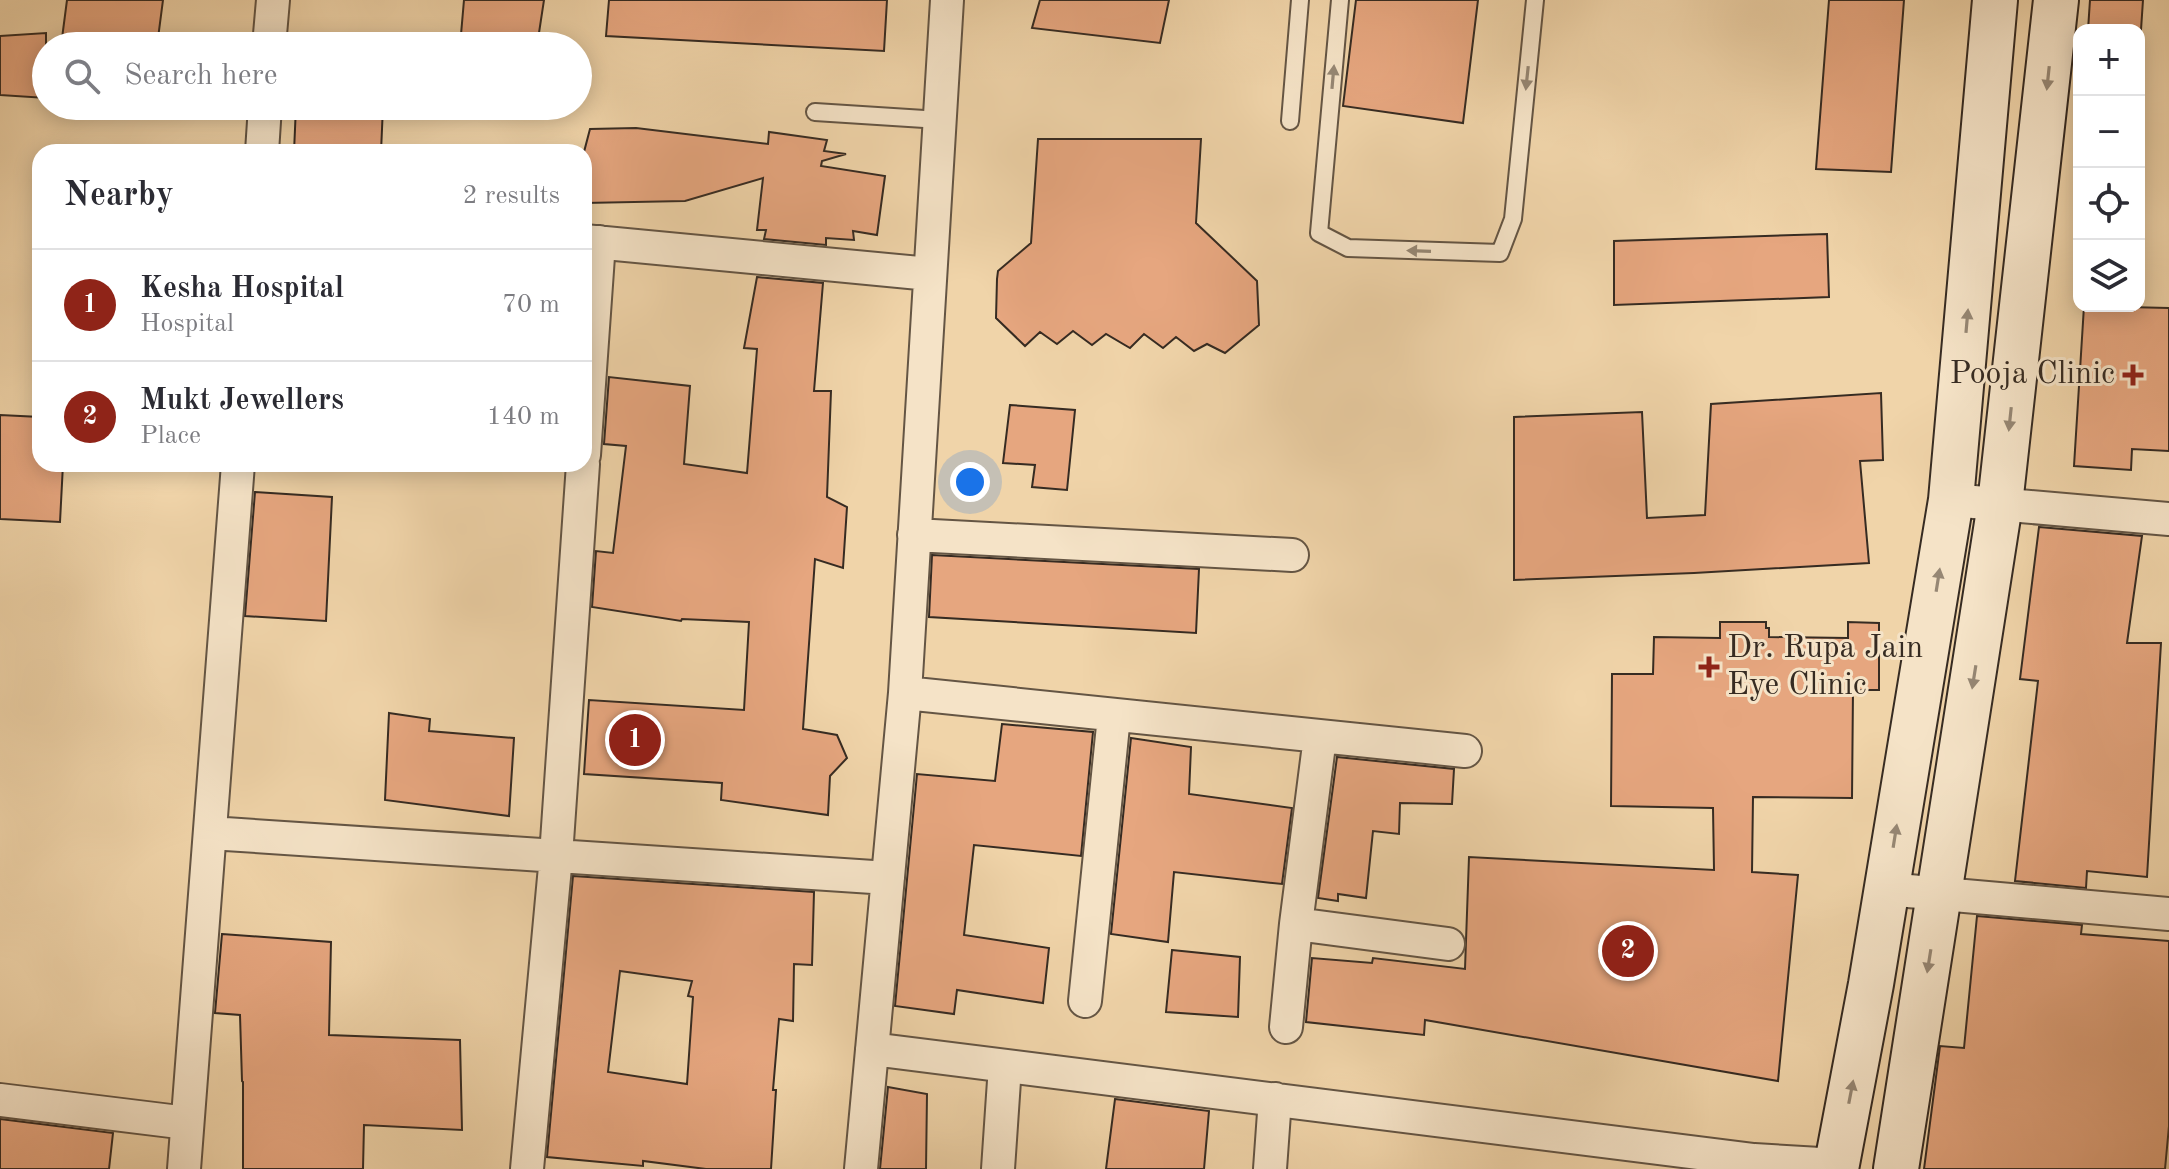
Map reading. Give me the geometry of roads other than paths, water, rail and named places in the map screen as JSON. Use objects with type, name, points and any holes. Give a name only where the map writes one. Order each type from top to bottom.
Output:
[{"type":"main road","points":[[1837,1167],[1951,500],[1995,0]]},
{"type":"main road","points":[[1896,1169],[2000,504],[2056,0]]},
{"type":"street","points":[[270,32],[273,0]]},
{"type":"street","points":[[861,1169],[905,693],[947,0]]},
{"type":"street","points":[[263,144],[264,120]]},
{"type":"street","points":[[592,242],[930,274]]},
{"type":"street","points":[[184,1169],[237,472]]},
{"type":"street","points":[[527,1169],[556,856],[582,472]]},
{"type":"street","points":[[1951,500],[2169,519]]},
{"type":"street","points":[[914,535],[1292,555]]},
{"type":"street","points":[[905,693],[1465,751]]},
{"type":"street","points":[[1085,1001],[1114,716]]},
{"type":"street","points":[[1286,1027],[1320,737]]},
{"type":"street","points":[[210,833],[888,878]]},
{"type":"street","points":[[1886,889],[2169,914]]},
{"type":"street","points":[[1296,924],[1448,944]]},
{"type":"street","points":[[872,1049],[1275,1099],[1746,1164],[1837,1167]]},
{"type":"street","points":[[998,1169],[1005,1066]]},
{"type":"street","points":[[1270,1169],[1275,1099]]},
{"type":"street","points":[[0,1100],[187,1123]]},
{"type":"lane","points":[[1290,121],[1300,0]]},
{"type":"lane","points":[[1340,0],[1319,233],[1348,248],[1500,253],[1513,219],[1535,0]]},
{"type":"lane","points":[[815,112],[940,120]]},
{"type":"place","name":"Pooja Clinic","points":[[2133,375]]},
{"type":"place","name":"Dr. Rupa Jain Eye Clinic","points":[[1709,667]]},
{"type":"place","name":"Kesha Hospital","points":[[635,740]]},
{"type":"place","name":"Mukt Jewellers","points":[[1628,951]]}]
